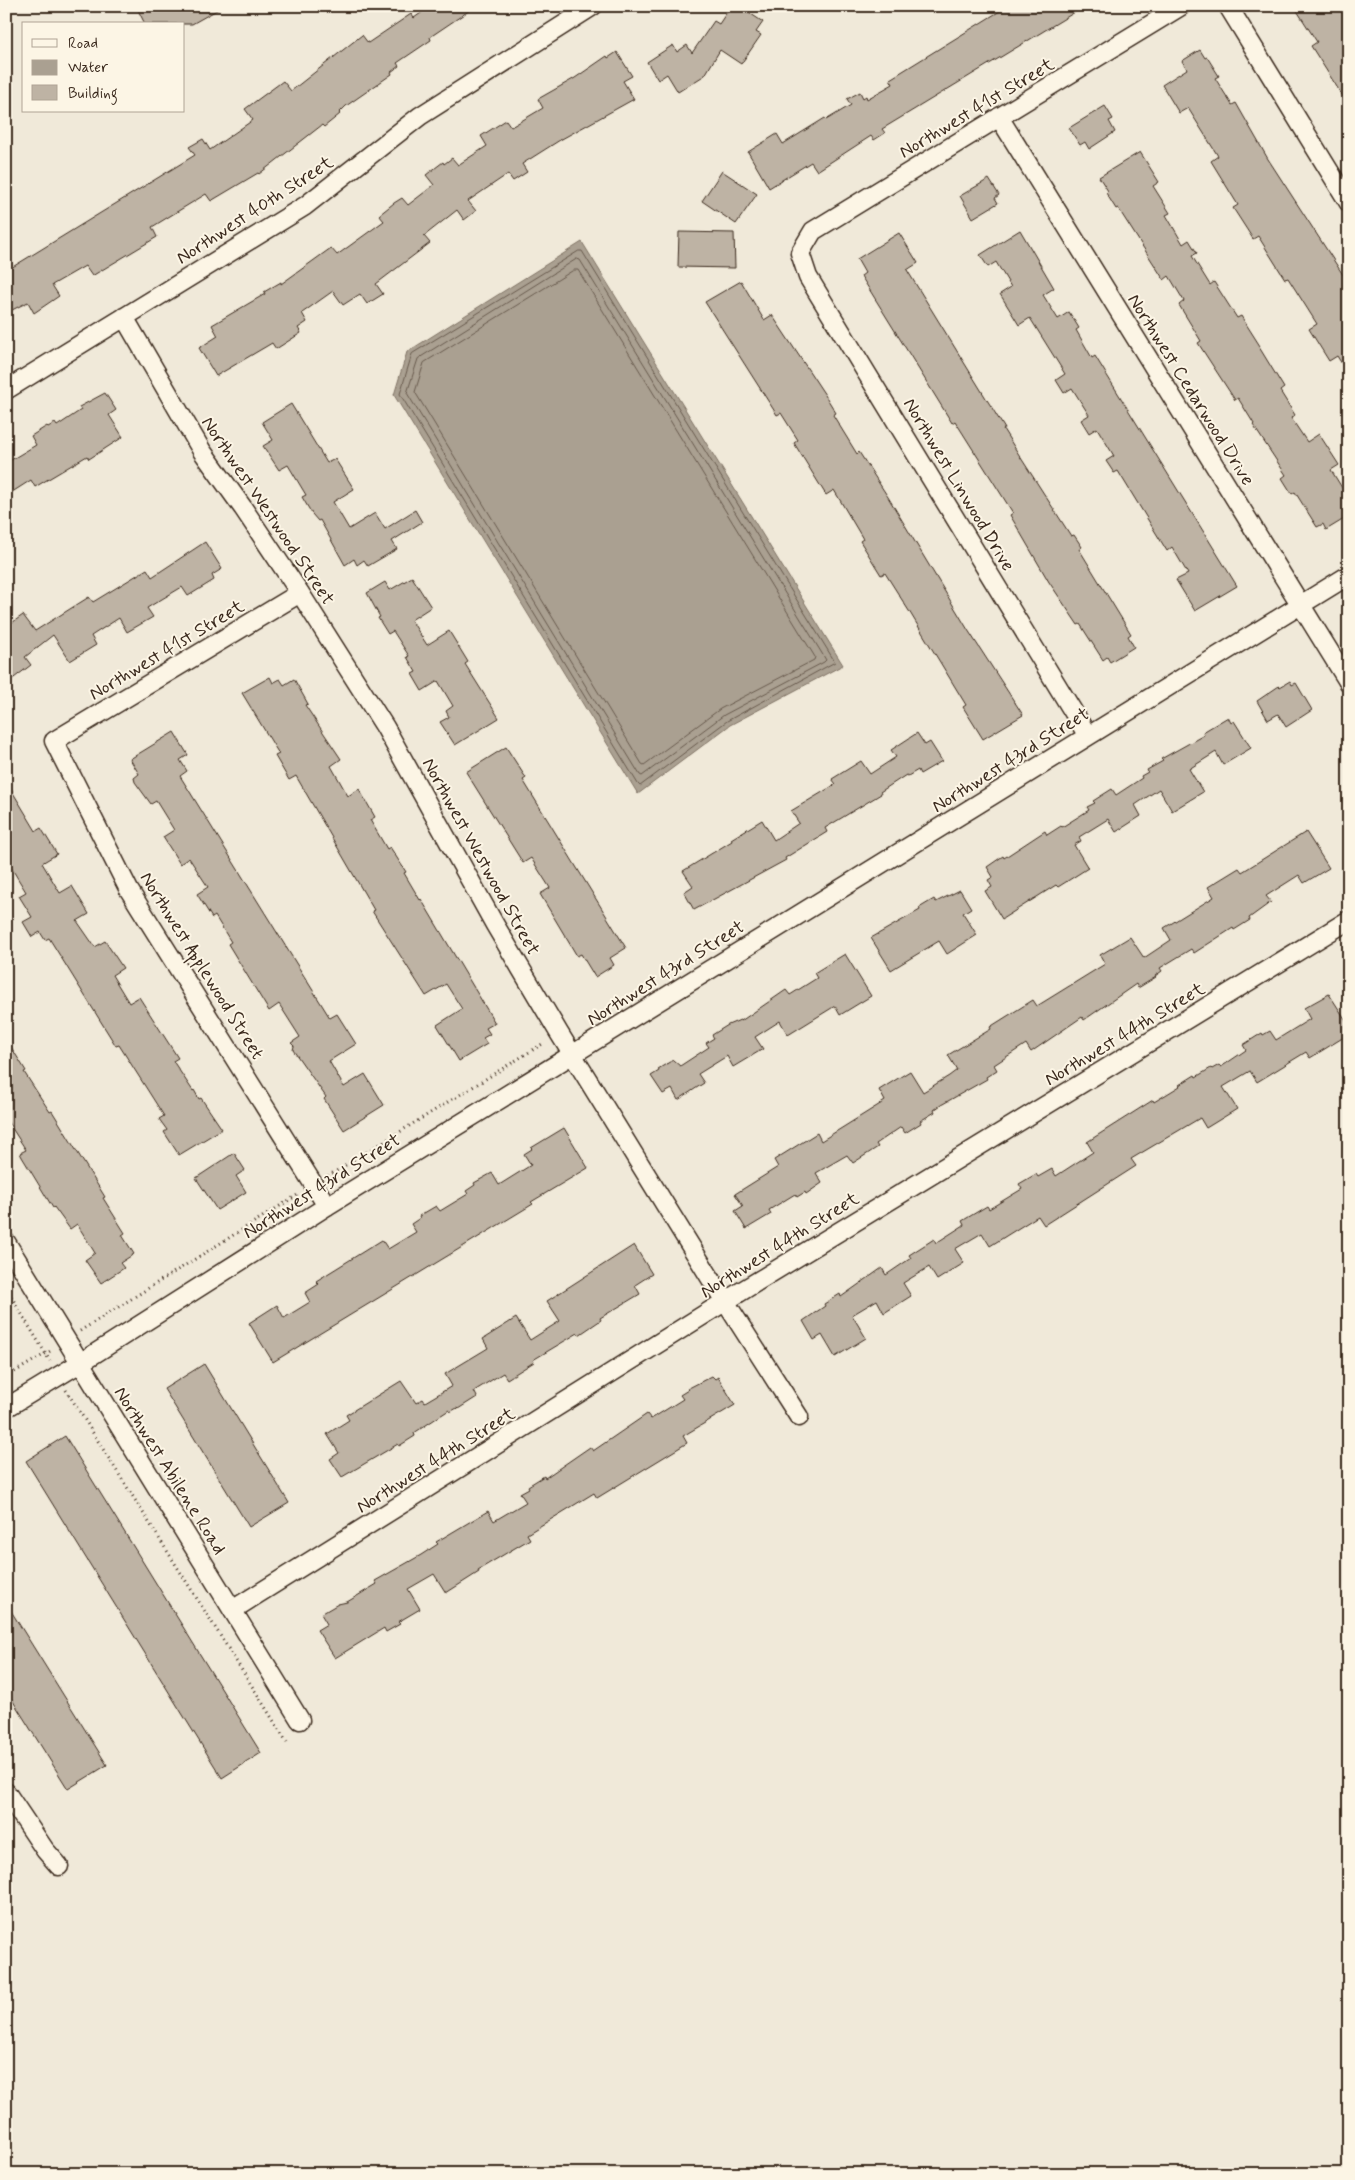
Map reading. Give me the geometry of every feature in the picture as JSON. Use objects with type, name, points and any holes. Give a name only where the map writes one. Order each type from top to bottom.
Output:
[{"type":"street","name":"Northwest 40th Street","points":[[6,390],[305,206],[420,116],[593,6]]},
{"type":"street","name":"Northwest 41st Street","points":[[800,252],[813,231],[1182,6]]},
{"type":"street","points":[[1228,6],[1349,203]]},
{"type":"street","name":"Northwest Cedarwood Drive","points":[[999,118],[1349,683]]},
{"type":"street","name":"Northwest Linwood Drive","points":[[800,252],[808,277],[1088,736]]},
{"type":"street","name":"Northwest Westwood Street","points":[[124,317],[202,451],[244,508],[385,727],[495,926],[559,1033],[726,1302],[800,1417]]},
{"type":"street","name":"Northwest 43rd Street","points":[[6,1408],[327,1206],[1349,575]]},
{"type":"street","name":"Northwest 41st Street","points":[[54,741],[300,593]]},
{"type":"street","name":"Northwest Applewood Street","points":[[54,741],[129,890],[327,1206]]},
{"type":"street","name":"Northwest 44th Street","points":[[234,1610],[726,1302],[1349,920]]},
{"type":"street","name":"Northwest Abilene Road","points":[[6,1242],[300,1720]]},
{"type":"street","points":[[6,1792],[58,1866]]},
{"type":"path","points":[[6,1377],[559,1033]]},
{"type":"path","points":[[6,1288],[46,1353],[57,1376],[287,1742]]},
{"type":"water","points":[[582,242],[843,665],[730,725],[638,794],[394,395],[407,352]]},
{"type":"building","points":[[136,6],[224,6],[192,24],[185,24],[185,22],[144,22]]},
{"type":"building","points":[[431,6],[476,6],[430,37],[431,40],[397,63],[399,66],[391,72],[392,74],[346,106],[340,114],[324,127],[322,125],[259,174],[211,201],[206,194],[152,227],[157,237],[92,276],[85,266],[52,285],[59,296],[34,313],[28,302],[6,313],[6,271],[195,155],[189,147],[203,139],[210,150],[253,120],[245,109],[283,81],[291,91],[362,35],[368,43],[411,14],[414,18]]},
{"type":"building","points":[[731,6],[739,6],[763,22],[756,32],[761,35],[741,64],[720,50],[705,75],[678,92],[667,74],[658,80],[647,62],[673,45],[677,52],[687,45],[692,53],[714,21],[719,24]]},
{"type":"building","points":[[1008,6],[1085,6],[882,129],[885,133],[874,140],[871,136],[817,171],[811,162],[769,188],[748,152],[777,134],[783,144],[825,118],[826,120],[851,105],[847,99],[860,92],[863,98],[866,96],[867,99],[893,84],[890,79]]},
{"type":"building","points":[[1294,6],[1349,6],[1349,106],[1311,46],[1317,42]]},
{"type":"building","points":[[1200,50],[1205,58],[1207,57],[1219,76],[1215,78],[1232,105],[1236,103],[1268,159],[1349,284],[1349,375],[1337,356],[1329,361],[1309,329],[1317,324],[1288,278],[1285,279],[1258,236],[1253,239],[1233,208],[1238,205],[1211,161],[1218,156],[1188,108],[1179,113],[1162,85],[1187,69],[1182,61]]},
{"type":"building","points":[[617,52],[632,76],[623,81],[634,99],[560,140],[522,164],[527,172],[513,181],[508,174],[468,201],[476,211],[464,220],[457,210],[424,236],[430,243],[376,284],[383,294],[367,304],[360,294],[343,305],[333,291],[302,313],[307,322],[298,328],[301,333],[276,349],[272,343],[216,376],[199,348],[218,336],[212,325],[265,294],[264,292],[281,282],[281,284],[331,248],[337,255],[384,221],[379,215],[394,203],[402,198],[408,205],[434,185],[426,175],[443,162],[444,164],[452,158],[458,165],[487,146],[481,136],[506,120],[511,127],[543,108],[538,99],[575,78],[607,56],[608,58]]},
{"type":"building","points":[[1105,106],[1113,119],[1109,121],[1115,132],[1089,149],[1085,142],[1080,145],[1069,128]]},
{"type":"building","points":[[1140,152],[1159,182],[1153,186],[1170,213],[1166,215],[1183,244],[1189,240],[1197,253],[1192,256],[1210,285],[1214,282],[1237,318],[1241,316],[1284,388],[1280,391],[1295,415],[1291,418],[1307,442],[1319,434],[1339,465],[1331,470],[1349,499],[1349,516],[1326,530],[1323,524],[1317,527],[1295,492],[1292,494],[1282,478],[1286,475],[1253,425],[1238,398],[1235,400],[1198,343],[1201,341],[1179,305],[1184,301],[1169,276],[1164,280],[1118,208],[1116,209],[1106,193],[1108,191],[1099,177]]},
{"type":"building","points":[[722,171],[757,194],[736,224],[702,201]]},
{"type":"building","points":[[989,179],[999,195],[995,198],[998,203],[973,218],[960,196]]},
{"type":"building","points":[[1020,230],[1054,288],[1043,295],[1058,319],[1069,312],[1079,328],[1076,330],[1092,358],[1095,356],[1237,586],[1195,611],[1176,580],[1188,574],[1172,547],[1167,551],[1118,471],[1114,473],[1106,461],[1114,456],[1097,428],[1089,433],[1081,420],[1089,415],[1072,388],[1064,393],[1056,380],[1065,374],[1030,318],[1019,325],[1000,294],[1011,287],[996,262],[988,267],[980,255]]},
{"type":"building","points":[[679,232],[734,233],[735,268],[678,267]]},
{"type":"building","points":[[899,233],[918,263],[907,270],[1021,458],[1071,536],[1074,535],[1082,547],[1079,549],[1131,634],[1128,636],[1134,647],[1110,662],[1107,657],[1103,660],[1080,624],[1078,625],[1049,582],[1010,515],[1013,513],[955,421],[952,423],[861,276],[865,273],[857,259]]},
{"type":"building","points":[[741,281],[764,320],[772,315],[825,395],[836,413],[833,415],[857,454],[859,452],[888,497],[968,630],[1023,715],[983,739],[963,707],[966,705],[909,611],[885,573],[881,575],[860,541],[863,539],[834,490],[826,495],[794,443],[798,440],[781,413],[777,415],[705,302]]},
{"type":"building","points":[[105,393],[116,410],[109,415],[123,437],[89,459],[87,456],[35,487],[31,480],[6,496],[6,463],[36,445],[31,436],[47,426],[55,423],[57,426],[81,410],[79,407]]},
{"type":"building","points":[[291,404],[327,463],[335,459],[354,489],[333,502],[349,529],[375,513],[385,529],[415,510],[422,522],[392,541],[397,549],[368,566],[364,560],[357,565],[354,559],[345,565],[320,520],[318,521],[312,514],[302,497],[306,495],[288,465],[279,470],[263,446],[273,440],[262,422]]},
{"type":"building","points":[[205,542],[222,569],[212,575],[214,580],[188,596],[182,587],[147,608],[153,617],[127,632],[119,618],[91,636],[96,645],[70,661],[53,635],[25,657],[31,665],[6,684],[6,627],[23,615],[35,631],[89,597],[93,602],[147,569],[152,577]]},
{"type":"building","points":[[412,577],[431,607],[411,620],[427,645],[449,631],[468,662],[465,664],[499,718],[455,745],[440,722],[449,717],[446,711],[453,706],[438,681],[422,691],[412,674],[416,672],[407,657],[409,656],[393,631],[388,634],[378,618],[380,617],[367,593],[385,582],[390,590]]},
{"type":"building","points":[[270,677],[273,683],[280,679],[284,685],[294,679],[308,704],[305,705],[341,759],[331,766],[348,796],[359,789],[375,817],[370,820],[387,849],[390,847],[406,872],[404,873],[495,1023],[486,1028],[490,1034],[483,1038],[487,1044],[459,1061],[437,1025],[462,1009],[446,984],[426,996],[372,911],[374,910],[296,776],[289,780],[275,756],[279,754],[242,693]]},
{"type":"building","points":[[1290,681],[1292,685],[1296,683],[1312,710],[1286,727],[1278,714],[1268,720],[1257,701]]},
{"type":"building","points":[[1228,717],[1231,723],[1234,721],[1251,748],[1223,765],[1216,752],[1189,769],[1203,792],[1172,811],[1159,789],[1135,805],[1141,816],[1116,832],[1108,819],[1079,837],[1081,841],[1074,845],[1088,868],[1058,887],[1056,885],[1002,919],[985,891],[992,887],[988,880],[993,877],[987,867],[1045,831],[1047,835],[1062,827],[1089,810],[1087,807],[1095,803],[1093,801],[1112,789],[1116,795],[1142,778],[1141,776],[1148,772],[1147,770],[1163,761],[1161,759],[1204,735],[1203,732]]},
{"type":"building","points":[[174,732],[188,755],[180,760],[187,771],[180,776],[330,1018],[337,1014],[356,1044],[329,1061],[344,1087],[365,1074],[384,1105],[344,1130],[324,1099],[326,1097],[293,1050],[294,1046],[291,1043],[300,1037],[279,1004],[269,1011],[228,944],[231,942],[215,916],[212,918],[197,894],[208,887],[189,858],[180,864],[163,837],[174,830],[156,801],[151,804],[135,782],[134,778],[139,774],[130,759]]},
{"type":"building","points":[[917,733],[925,745],[930,742],[942,761],[920,774],[918,770],[908,776],[906,775],[880,792],[881,794],[825,828],[827,832],[785,858],[786,860],[694,910],[684,892],[693,886],[683,871],[762,820],[774,840],[799,823],[791,811],[836,784],[832,779],[861,761],[870,774],[896,757],[891,750]]},
{"type":"building","points":[[506,747],[526,778],[523,780],[626,948],[610,958],[614,965],[595,977],[581,954],[577,956],[540,894],[550,888],[531,858],[523,863],[466,772]]},
{"type":"building","points":[[6,781],[36,831],[41,828],[57,854],[42,863],[60,893],[72,886],[89,914],[77,921],[95,947],[105,941],[123,968],[112,975],[129,1003],[139,997],[178,1058],[173,1061],[222,1129],[179,1155],[164,1132],[167,1130],[159,1119],[164,1116],[119,1045],[116,1046],[49,938],[45,940],[40,932],[32,937],[23,922],[32,917],[19,896],[26,892],[6,859]]},
{"type":"building","points":[[1306,832],[1329,868],[1304,883],[1299,875],[1266,896],[1271,902],[1249,918],[1250,920],[1234,930],[1233,928],[1194,953],[1191,949],[1160,968],[1162,971],[1156,977],[1138,988],[1136,984],[1084,1020],[1082,1017],[1031,1052],[1026,1044],[994,1065],[997,1070],[986,1077],[987,1079],[941,1105],[934,1110],[935,1112],[920,1121],[921,1123],[905,1133],[901,1127],[876,1144],[878,1147],[853,1163],[847,1155],[816,1173],[822,1183],[806,1194],[805,1192],[797,1197],[795,1194],[769,1210],[771,1214],[746,1229],[735,1211],[743,1206],[735,1194],[778,1167],[774,1160],[817,1133],[821,1141],[885,1101],[879,1090],[910,1071],[923,1092],[949,1076],[957,1070],[948,1055],[991,1029],[990,1027],[1033,1000],[1037,1006],[1105,964],[1100,955],[1130,937],[1144,958],[1171,940],[1164,928],[1214,897],[1208,887],[1239,868],[1242,872]]},
{"type":"building","points":[[960,890],[971,908],[963,913],[977,935],[947,954],[939,941],[891,970],[871,938],[920,910],[919,908],[934,899],[936,902]]},
{"type":"building","points":[[845,954],[871,996],[840,1015],[835,1006],[788,1035],[780,1021],[755,1037],[763,1049],[733,1067],[727,1056],[698,1074],[704,1083],[678,1100],[672,1089],[663,1094],[651,1076],[659,1071],[658,1069],[673,1060],[680,1066],[709,1047],[706,1043],[714,1038],[712,1035],[728,1025],[741,1021],[786,990],[790,995],[817,978],[814,973]]},
{"type":"building","points":[[1329,994],[1349,1025],[1349,1034],[1310,1058],[1306,1052],[1257,1082],[1250,1071],[1223,1087],[1237,1109],[1206,1128],[1200,1118],[1131,1159],[1136,1166],[1044,1225],[1038,1216],[990,1246],[982,1233],[955,1249],[964,1263],[937,1280],[929,1267],[903,1283],[911,1296],[884,1313],[877,1300],[852,1315],[866,1338],[835,1357],[822,1335],[814,1340],[803,1321],[825,1306],[824,1304],[840,1294],[841,1297],[882,1268],[886,1275],[911,1258],[909,1255],[934,1239],[936,1243],[964,1225],[962,1221],[987,1206],[989,1209],[1022,1189],[1019,1184],[1036,1174],[1038,1177],[1052,1169],[1056,1176],[1093,1152],[1087,1142],[1195,1075],[1196,1077],[1219,1065],[1221,1067],[1246,1050],[1243,1045],[1262,1033],[1263,1035],[1270,1031],[1276,1040],[1310,1019],[1304,1008]]},
{"type":"building","points":[[6,1039],[26,1071],[24,1072],[50,1112],[52,1111],[105,1197],[103,1198],[125,1233],[122,1235],[134,1254],[120,1263],[124,1268],[101,1283],[85,1260],[95,1253],[77,1224],[70,1229],[53,1208],[22,1157],[20,1153],[26,1150],[6,1119]]},
{"type":"building","points":[[564,1128],[588,1168],[531,1202],[533,1204],[273,1362],[249,1323],[277,1305],[284,1318],[310,1302],[305,1293],[319,1284],[316,1281],[382,1240],[388,1249],[416,1232],[411,1224],[420,1218],[419,1216],[436,1206],[440,1211],[468,1194],[466,1191],[475,1185],[474,1183],[492,1173],[499,1185],[531,1165],[524,1154]]},
{"type":"building","points":[[234,1153],[245,1170],[236,1176],[246,1192],[217,1210],[196,1178]]},
{"type":"building","points":[[634,1245],[652,1274],[635,1285],[640,1294],[600,1318],[601,1320],[579,1335],[578,1333],[533,1360],[534,1362],[507,1379],[503,1373],[474,1391],[477,1397],[458,1409],[450,1412],[449,1410],[414,1433],[415,1436],[342,1477],[330,1459],[339,1453],[327,1434],[349,1420],[346,1415],[401,1381],[416,1403],[423,1399],[425,1402],[452,1386],[445,1374],[488,1348],[483,1339],[516,1318],[530,1340],[560,1321],[547,1301]]},
{"type":"building","points":[[204,1364],[289,1503],[249,1527],[164,1389]]},
{"type":"building","points":[[712,1376],[715,1379],[718,1377],[735,1405],[683,1436],[687,1443],[597,1498],[594,1493],[527,1534],[530,1539],[478,1570],[479,1572],[446,1593],[434,1574],[408,1589],[420,1609],[398,1622],[400,1624],[386,1632],[384,1628],[335,1658],[317,1630],[327,1624],[321,1614],[338,1604],[347,1602],[377,1584],[375,1581],[421,1555],[438,1544],[436,1542],[488,1511],[494,1521],[526,1502],[520,1493],[529,1488],[528,1486],[544,1476],[545,1478],[590,1447],[593,1451],[647,1414],[651,1419],[683,1399],[680,1395],[687,1389]]},
{"type":"building","points":[[65,1436],[261,1753],[222,1778],[26,1461]]},
{"type":"building","points":[[6,1603],[107,1765],[68,1789],[6,1690]]}]
